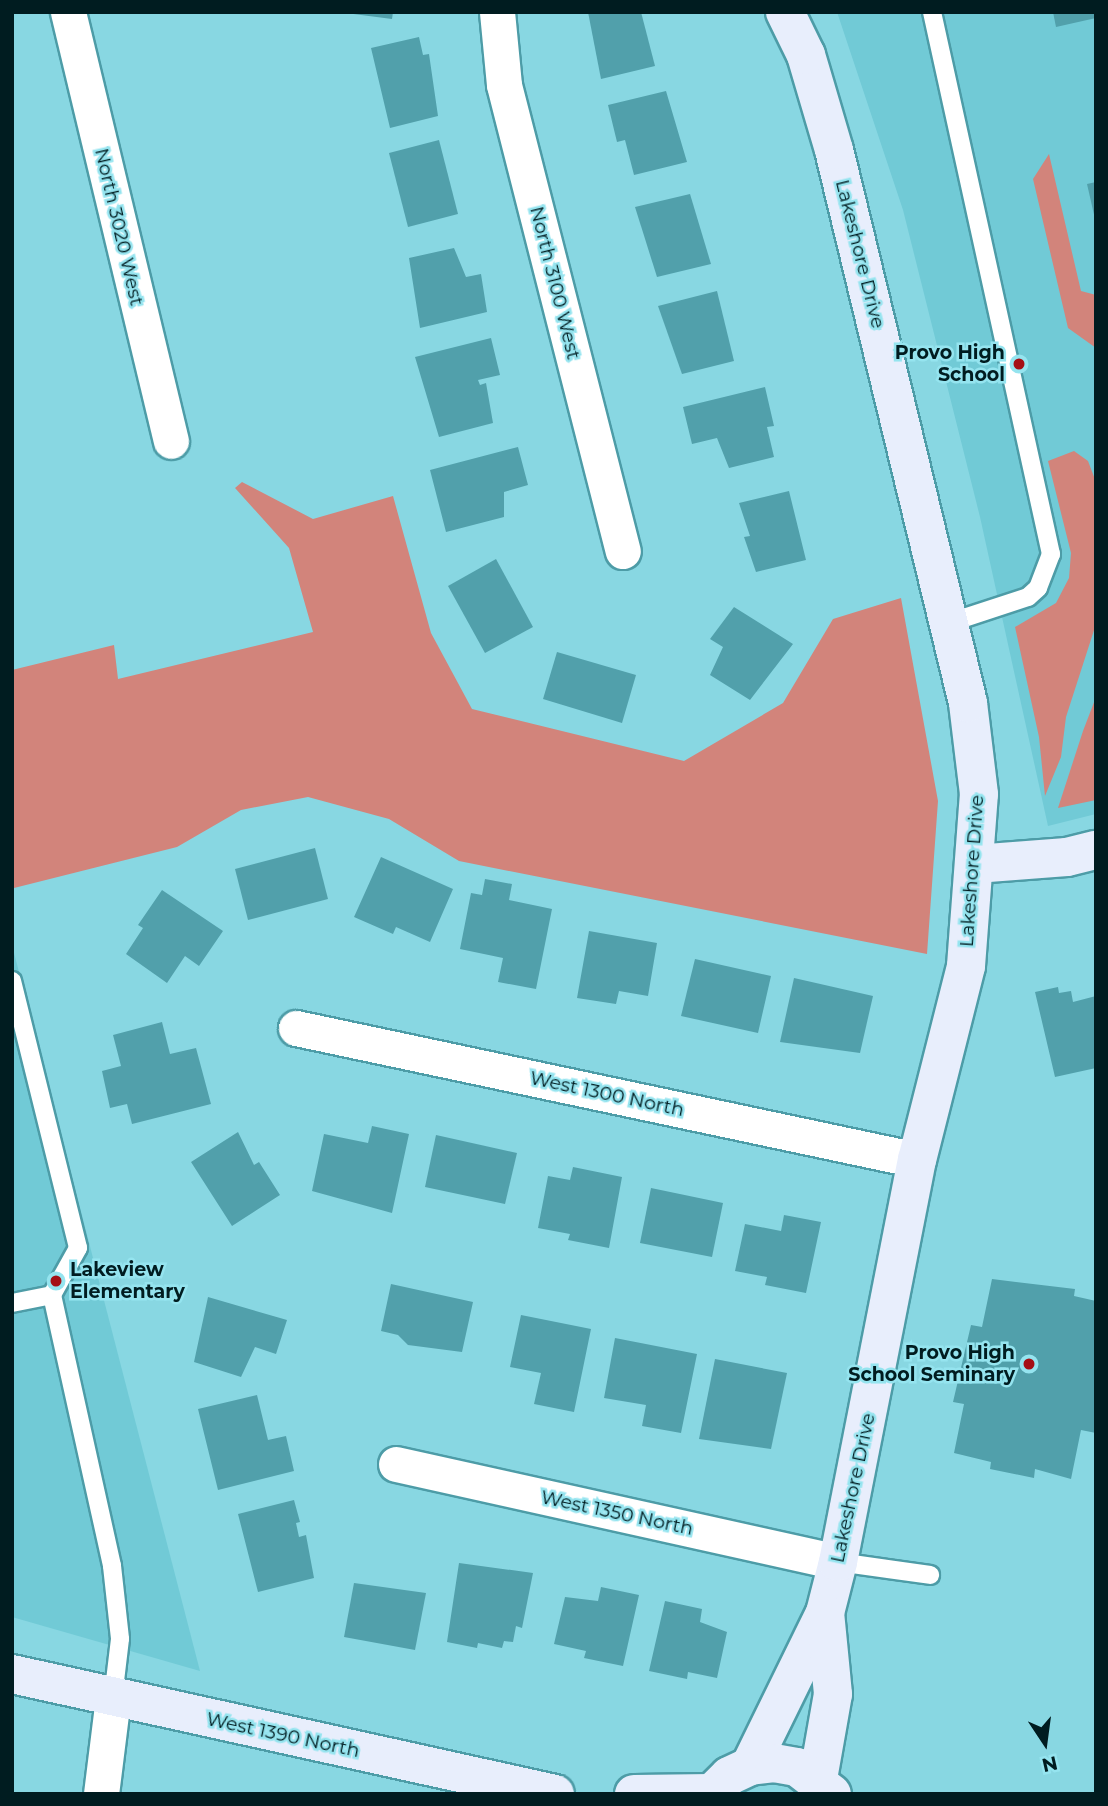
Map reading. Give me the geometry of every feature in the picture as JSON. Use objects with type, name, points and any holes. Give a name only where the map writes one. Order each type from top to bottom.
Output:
[{"type":"street","name":"North 3020 West","points":[[68,12],[170,441]]},
{"type":"street","name":"North 3100 West","points":[[497,12],[504,85],[623,551]]},
{"type":"street","name":"Lakeshore Drive","points":[[750,1766],[825,1613],[838,1562],[918,1160],[966,966],[979,794],[968,703],[834,150],[806,55],[785,12]]},
{"type":"street","points":[[975,864],[1067,857],[1096,849]]},
{"type":"street","name":"West 1300 North","points":[[296,1028],[918,1160]]},
{"type":"street","name":"West 1350 North","points":[[396,1464],[838,1562]]},
{"type":"street","name":"Lakeshore Drive","points":[[825,1613],[833,1694],[825,1786]]},
{"type":"street","name":"West 1390 North","points":[[12,1674],[555,1794]]},
{"type":"street","points":[[101,1794],[113,1698]]},
{"type":"street","points":[[634,1794],[712,1793],[729,1776],[750,1766],[774,1763],[797,1767],[825,1786]]},
{"type":"lane","points":[[932,12],[1051,554],[1038,588],[1028,597],[949,623]]},
{"type":"lane","points":[[12,981],[78,1248],[52,1295],[112,1566],[120,1639],[113,1698]]},
{"type":"lane","points":[[12,1303],[52,1295]]},
{"type":"lane","points":[[838,1562],[930,1575]]},
{"type":"shaded area","name":"Provo High School","points":[[837,12],[1096,12],[1096,814],[1048,826],[980,517],[903,210]]},
{"type":"shaded area","points":[[1049,154],[1081,291],[1096,295],[1096,348],[1068,328],[1033,179]]},
{"type":"shaded area","points":[[1074,451],[1088,461],[1096,482],[1096,624],[1066,717],[1061,757],[1045,796],[1039,737],[1015,627],[1056,603],[1069,578],[1071,553],[1048,461]]},
{"type":"shaded area","points":[[242,482],[313,519],[393,496],[431,633],[472,709],[684,761],[783,703],[833,619],[901,598],[938,801],[927,954],[459,861],[389,819],[308,797],[241,810],[177,847],[14,888],[12,670],[114,645],[118,679],[313,632],[289,548],[235,488]]},
{"type":"shaded area","points":[[1096,697],[1096,800],[1058,808],[1083,731]]},
{"type":"shaded area","name":"Lakeview Elementary","points":[[12,945],[200,1671],[12,1617]]},
{"type":"building","points":[[338,12],[393,12],[392,19]]},
{"type":"building","points":[[588,12],[641,12],[655,66],[601,79]]},
{"type":"building","points":[[1053,12],[1096,12],[1096,18],[1056,27]]},
{"type":"building","points":[[419,37],[423,55],[429,54],[438,116],[390,128],[371,48]]},
{"type":"building","points":[[666,91],[687,162],[634,175],[625,140],[617,142],[608,105]]},
{"type":"building","points":[[439,140],[458,214],[408,227],[389,153]]},
{"type":"building","points":[[1096,182],[1096,219],[1095,219],[1087,184]]},
{"type":"building","points":[[690,194],[711,264],[657,277],[635,207]]},
{"type":"building","points":[[454,248],[466,277],[481,274],[487,312],[420,328],[409,258]]},
{"type":"building","points":[[717,291],[734,361],[682,374],[658,306]]},
{"type":"building","points":[[491,338],[500,375],[478,380],[480,385],[486,383],[493,423],[439,437],[415,357]]},
{"type":"building","points":[[765,387],[774,426],[767,427],[774,457],[729,468],[717,438],[692,444],[683,407]]},
{"type":"building","points":[[518,447],[528,485],[504,492],[504,517],[446,532],[430,470]]},
{"type":"building","points":[[789,491],[806,560],[756,572],[744,537],[750,536],[739,503]]},
{"type":"building","points":[[496,559],[533,627],[485,653],[448,586]]},
{"type":"building","points":[[734,607],[793,644],[750,700],[710,675],[723,647],[710,639]]},
{"type":"building","points":[[557,652],[636,675],[622,723],[543,699]]},
{"type":"building","points":[[315,848],[328,899],[248,920],[235,869]]},
{"type":"building","points":[[381,857],[453,889],[430,942],[396,927],[393,934],[354,917]]},
{"type":"building","points":[[485,879],[512,884],[509,900],[552,909],[536,989],[498,982],[503,958],[460,949],[471,893],[482,895]]},
{"type":"building","points":[[162,890],[223,931],[199,966],[185,956],[167,983],[126,954],[143,928],[138,925]]},
{"type":"building","points":[[589,931],[657,943],[648,996],[619,991],[616,1004],[577,998]]},
{"type":"building","points":[[695,959],[771,976],[758,1033],[681,1016]]},
{"type":"building","points":[[794,978],[873,996],[860,1053],[780,1042]]},
{"type":"building","points":[[1058,987],[1059,993],[1071,991],[1073,1002],[1096,996],[1096,1068],[1055,1077],[1035,992]]},
{"type":"building","points":[[162,1022],[170,1054],[196,1048],[211,1104],[132,1124],[127,1104],[110,1108],[102,1071],[121,1066],[113,1035]]},
{"type":"building","points":[[372,1126],[409,1134],[392,1213],[312,1191],[324,1134],[368,1143]]},
{"type":"building","points":[[238,1132],[254,1165],[259,1162],[280,1195],[232,1226],[191,1162]]},
{"type":"building","points":[[436,1135],[517,1153],[505,1204],[425,1187]]},
{"type":"building","points":[[573,1167],[622,1177],[609,1248],[568,1240],[570,1234],[538,1228],[548,1176],[570,1180]]},
{"type":"building","points":[[651,1188],[723,1203],[712,1257],[640,1243]]},
{"type":"building","points":[[784,1215],[821,1222],[806,1293],[765,1285],[767,1277],[735,1271],[745,1224],[781,1231]]},
{"type":"building","name":"Provo High School Seminary","points":[[992,1279],[1075,1289],[1074,1296],[1096,1301],[1096,1433],[1081,1430],[1071,1479],[1035,1469],[1034,1478],[990,1469],[991,1462],[954,1453],[964,1404],[953,1402],[971,1325],[982,1327]]},
{"type":"building","points":[[391,1284],[473,1302],[462,1352],[408,1345],[398,1335],[381,1331]]},
{"type":"building","points":[[208,1297],[287,1320],[276,1354],[255,1347],[241,1377],[194,1362]]},
{"type":"building","points":[[521,1315],[591,1329],[574,1412],[534,1404],[541,1373],[510,1367]]},
{"type":"building","points":[[615,1338],[697,1354],[681,1433],[642,1426],[646,1405],[604,1398]]},
{"type":"building","points":[[715,1359],[787,1373],[771,1449],[699,1439]]},
{"type":"building","points":[[257,1395],[268,1440],[286,1436],[294,1471],[218,1490],[198,1409]]},
{"type":"building","points":[[294,1500],[300,1522],[296,1523],[299,1537],[306,1535],[314,1578],[258,1592],[238,1514]]},
{"type":"building","points":[[459,1563],[533,1573],[522,1628],[516,1626],[513,1642],[504,1641],[502,1648],[478,1643],[477,1648],[447,1642]]},
{"type":"building","points":[[354,1583],[426,1593],[415,1650],[344,1637]]},
{"type":"building","points":[[601,1587],[639,1595],[623,1666],[584,1658],[586,1651],[554,1644],[565,1597],[598,1601]]},
{"type":"building","points":[[665,1601],[702,1609],[700,1622],[727,1632],[717,1678],[688,1672],[687,1679],[649,1671]]},
{"type":"place","name":"Provo High School","points":[[1019,364]]},
{"type":"place","name":"Lakeview Elementary","points":[[56,1281]]},
{"type":"place","name":"Provo High School Seminary","points":[[1029,1364]]}]
